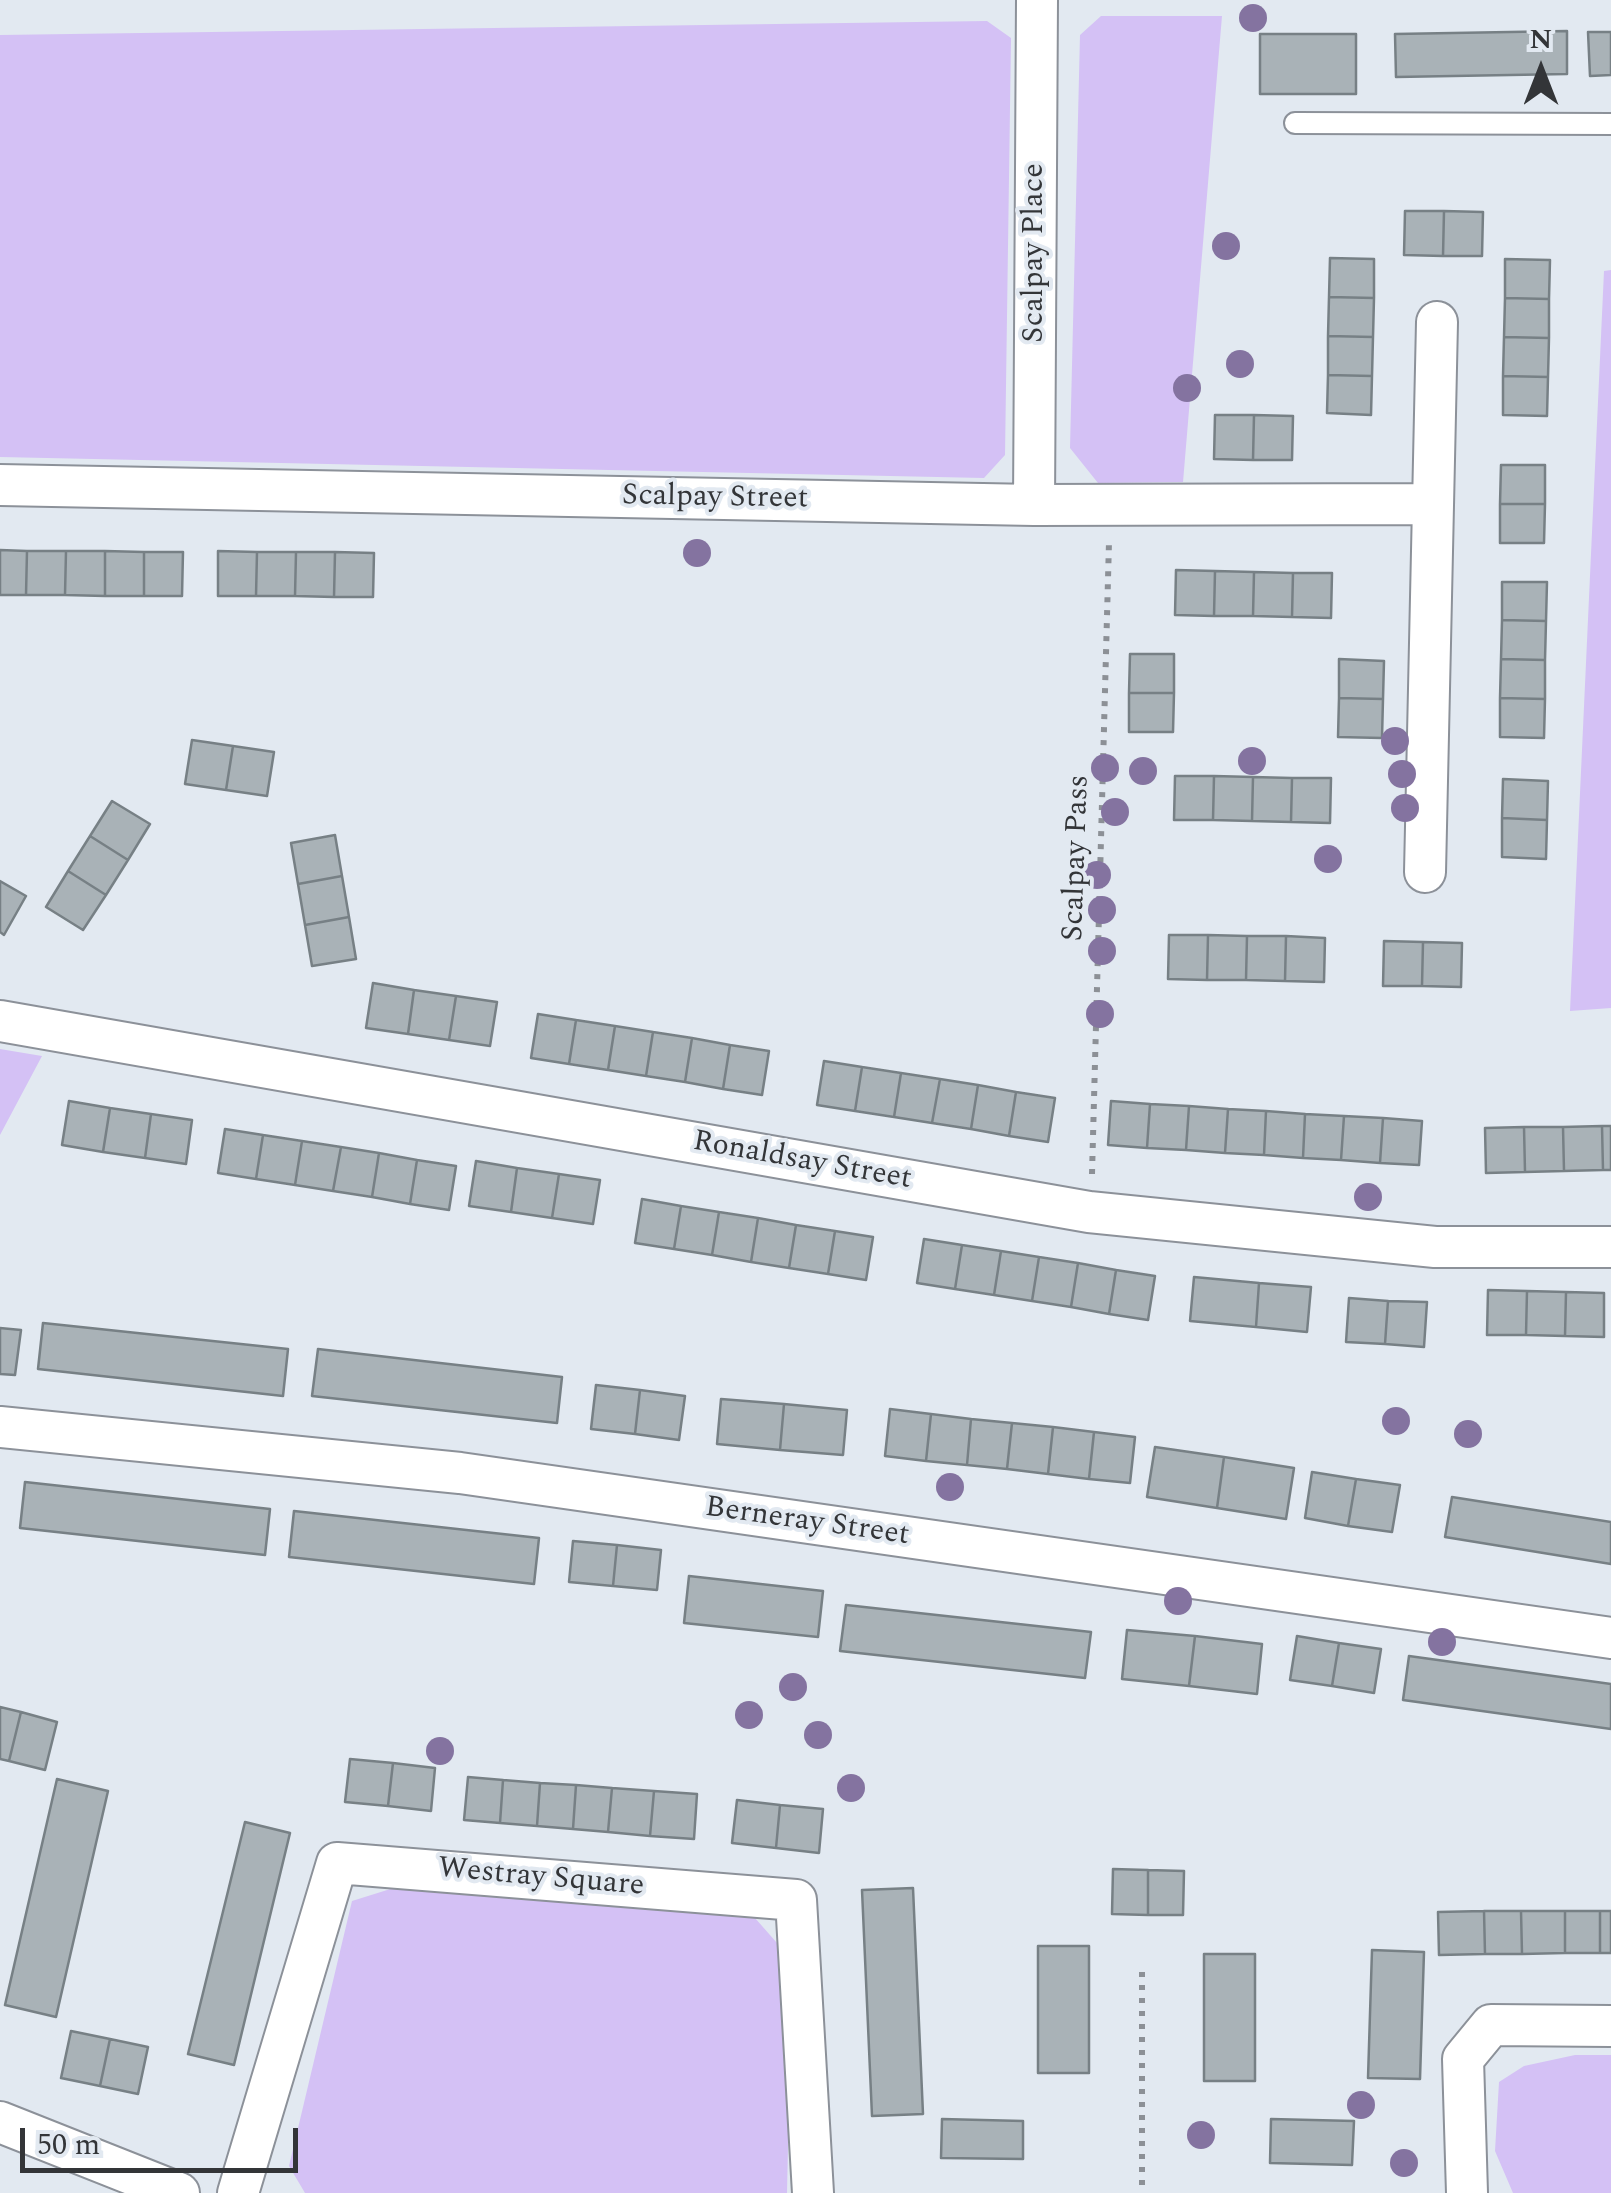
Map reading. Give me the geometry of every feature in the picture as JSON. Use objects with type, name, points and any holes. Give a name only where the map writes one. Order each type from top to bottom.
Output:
[{"type":"street","name":"Scalpay Place","points":[[1034,506],[1037,0]]},
{"type":"street","points":[[1425,872],[1437,322]]},
{"type":"street","name":"Scalpay Street","points":[[0,485],[1034,506],[1431,504]]},
{"type":"street","name":"Ronaldsay Street","points":[[0,1021],[1089,1212],[1434,1247],[1611,1247]]},
{"type":"street","name":"Berneray Street","points":[[0,1427],[460,1473],[1611,1638]]},
{"type":"street","name":"Westray Square","points":[[238,2193],[337,1863],[796,1900],[814,2193]]},
{"type":"street","points":[[1467,2193],[1464,2059],[1491,2025],[1611,2026]]},
{"type":"street","points":[[0,2122],[179,2193]]},
{"type":"lane","points":[[1295,123],[1611,124]]},
{"type":"path","name":"Scalpay Pass","points":[[1089,1212],[1110,506]]},
{"type":"path","points":[[1142,1972],[1142,2193]]},
{"type":"shaded area","points":[[1101,16],[1222,16],[1183,482],[1098,483],[1070,448],[1080,35]]},
{"type":"shaded area","points":[[987,21],[1011,38],[1005,455],[984,478],[0,457],[0,35]]},
{"type":"shaded area","points":[[1611,270],[1611,1008],[1570,1011],[1604,271]]},
{"type":"shaded area","points":[[0,1049],[42,1056],[0,1135]]},
{"type":"shaded area","points":[[400,1886],[755,1918],[792,1960],[787,2193],[305,2193],[289,2166],[352,1901]]},
{"type":"shaded area","points":[[1575,2055],[1611,2055],[1611,2193],[1513,2193],[1495,2151],[1499,2082],[1524,2066]]},
{"type":"building","points":[[1567,31],[1567,74],[1396,77],[1395,34]]},
{"type":"building","points":[[1588,32],[1611,32],[1611,75],[1590,76]]},
{"type":"building","points":[[1260,34],[1356,34],[1356,94],[1260,94]]},
{"type":"building","points":[[1405,211],[1444,211],[1443,256],[1404,255]]},
{"type":"building","points":[[1444,211],[1483,212],[1482,256],[1443,256]]},
{"type":"building","points":[[1330,258],[1374,259],[1374,298],[1329,297]]},
{"type":"building","points":[[1505,259],[1550,260],[1549,299],[1505,298]]},
{"type":"building","points":[[1329,297],[1374,298],[1373,337],[1328,336]]},
{"type":"building","points":[[1505,298],[1549,299],[1549,338],[1504,337]]},
{"type":"building","points":[[1328,336],[1373,337],[1372,376],[1328,375]]},
{"type":"building","points":[[1504,337],[1549,338],[1548,377],[1503,376]]},
{"type":"building","points":[[1328,375],[1372,376],[1371,415],[1327,413]]},
{"type":"building","points":[[1503,376],[1548,377],[1547,416],[1503,415]]},
{"type":"building","points":[[1215,415],[1254,415],[1253,460],[1214,459]]},
{"type":"building","points":[[1254,415],[1293,416],[1292,460],[1253,460]]},
{"type":"building","points":[[1501,465],[1545,465],[1545,504],[1500,504]]},
{"type":"building","points":[[1500,504],[1545,504],[1544,543],[1500,543]]},
{"type":"building","points":[[0,550],[27,551],[26,595],[0,595]]},
{"type":"building","points":[[27,551],[66,551],[65,595],[26,595]]},
{"type":"building","points":[[66,551],[105,551],[105,596],[65,595]]},
{"type":"building","points":[[105,551],[144,552],[144,596],[105,596]]},
{"type":"building","points":[[218,551],[257,552],[256,596],[218,596]]},
{"type":"building","points":[[144,552],[183,552],[182,596],[144,596]]},
{"type":"building","points":[[257,552],[296,552],[295,596],[256,596]]},
{"type":"building","points":[[296,552],[335,552],[334,597],[295,596]]},
{"type":"building","points":[[335,552],[374,553],[373,597],[334,597]]},
{"type":"building","points":[[1176,570],[1215,571],[1214,616],[1175,615]]},
{"type":"building","points":[[1215,571],[1254,572],[1253,616],[1214,616]]},
{"type":"building","points":[[1254,572],[1293,573],[1292,617],[1253,616]]},
{"type":"building","points":[[1293,573],[1332,573],[1331,618],[1292,617]]},
{"type":"building","points":[[1502,582],[1547,582],[1546,621],[1502,620]]},
{"type":"building","points":[[1502,620],[1546,621],[1545,660],[1501,659]]},
{"type":"building","points":[[1130,654],[1174,654],[1174,693],[1129,693]]},
{"type":"building","points":[[1339,659],[1384,661],[1383,699],[1339,698]]},
{"type":"building","points":[[1501,659],[1545,660],[1545,699],[1500,698]]},
{"type":"building","points":[[1129,693],[1174,693],[1173,732],[1129,732]]},
{"type":"building","points":[[1339,698],[1383,699],[1382,738],[1338,737]]},
{"type":"building","points":[[1500,698],[1545,699],[1544,738],[1500,737]]},
{"type":"building","points":[[192,740],[233,746],[226,790],[185,784]]},
{"type":"building","points":[[233,746],[274,752],[267,796],[226,790]]},
{"type":"building","points":[[1175,776],[1214,776],[1213,820],[1174,820]]},
{"type":"building","points":[[1214,776],[1253,777],[1252,821],[1213,820]]},
{"type":"building","points":[[1253,777],[1292,778],[1291,822],[1252,821]]},
{"type":"building","points":[[1292,778],[1331,778],[1330,823],[1291,822]]},
{"type":"building","points":[[1503,779],[1548,781],[1547,820],[1502,818]]},
{"type":"building","points":[[112,801],[150,824],[128,860],[90,836]]},
{"type":"building","points":[[1502,818],[1547,820],[1546,859],[1502,857]]},
{"type":"building","points":[[335,835],[342,876],[298,884],[291,843]]},
{"type":"building","points":[[90,836],[128,860],[106,895],[68,871]]},
{"type":"building","points":[[68,871],[106,895],[83,930],[46,907]]},
{"type":"building","points":[[342,876],[349,917],[305,925],[298,884]]},
{"type":"building","points":[[0,881],[26,896],[4,935],[0,932]]},
{"type":"building","points":[[349,917],[356,959],[312,966],[305,925]]},
{"type":"building","points":[[1169,935],[1208,935],[1207,980],[1168,979]]},
{"type":"building","points":[[1208,935],[1247,936],[1246,980],[1207,980]]},
{"type":"building","points":[[1247,936],[1286,936],[1285,981],[1246,980]]},
{"type":"building","points":[[1286,936],[1325,938],[1324,982],[1285,981]]},
{"type":"building","points":[[1384,941],[1423,942],[1422,986],[1383,986]]},
{"type":"building","points":[[1423,942],[1462,943],[1461,987],[1422,986]]},
{"type":"building","points":[[373,983],[414,990],[408,1034],[366,1028]]},
{"type":"building","points":[[414,990],[456,996],[449,1040],[408,1034]]},
{"type":"building","points":[[456,996],[497,1002],[490,1046],[449,1040]]},
{"type":"building","points":[[538,1014],[576,1020],[569,1064],[531,1058]]},
{"type":"building","points":[[576,1020],[615,1026],[608,1070],[569,1064]]},
{"type":"building","points":[[615,1026],[653,1032],[646,1076],[608,1070]]},
{"type":"building","points":[[653,1032],[692,1038],[685,1082],[646,1076]]},
{"type":"building","points":[[692,1038],[730,1045],[723,1089],[685,1082]]},
{"type":"building","points":[[730,1045],[769,1051],[762,1095],[723,1089]]},
{"type":"building","points":[[824,1061],[862,1067],[855,1111],[817,1105]]},
{"type":"building","points":[[862,1067],[901,1073],[894,1117],[855,1111]]},
{"type":"building","points":[[901,1073],[940,1079],[932,1123],[894,1117]]},
{"type":"building","points":[[940,1079],[978,1085],[971,1129],[932,1123]]},
{"type":"building","points":[[978,1085],[1016,1092],[1009,1136],[971,1129]]},
{"type":"building","points":[[1016,1092],[1055,1098],[1048,1142],[1009,1136]]},
{"type":"building","points":[[69,1101],[110,1108],[103,1152],[62,1145]]},
{"type":"building","points":[[1111,1101],[1150,1104],[1147,1148],[1108,1145]]},
{"type":"building","points":[[1150,1104],[1189,1106],[1186,1150],[1147,1148]]},
{"type":"building","points":[[1189,1106],[1228,1109],[1225,1153],[1186,1150]]},
{"type":"building","points":[[110,1108],[151,1114],[145,1158],[103,1152]]},
{"type":"building","points":[[1228,1109],[1266,1111],[1264,1155],[1225,1153]]},
{"type":"building","points":[[1266,1111],[1305,1114],[1303,1158],[1264,1155]]},
{"type":"building","points":[[151,1114],[192,1120],[186,1164],[145,1158]]},
{"type":"building","points":[[1305,1114],[1344,1116],[1341,1160],[1303,1158]]},
{"type":"building","points":[[1344,1116],[1383,1118],[1380,1163],[1341,1160]]},
{"type":"building","points":[[1383,1118],[1422,1121],[1419,1165],[1380,1163]]},
{"type":"building","points":[[1602,1126],[1603,1170],[1564,1171],[1563,1127]]},
{"type":"building","points":[[1602,1126],[1611,1126],[1611,1170],[1603,1170]]},
{"type":"building","points":[[1524,1127],[1563,1127],[1564,1171],[1525,1172]]},
{"type":"building","points":[[1524,1127],[1525,1172],[1486,1173],[1485,1128]]},
{"type":"building","points":[[225,1129],[263,1135],[256,1179],[218,1173]]},
{"type":"building","points":[[263,1135],[302,1141],[295,1185],[256,1179]]},
{"type":"building","points":[[302,1141],[341,1147],[333,1191],[295,1185]]},
{"type":"building","points":[[341,1147],[379,1153],[372,1197],[333,1191]]},
{"type":"building","points":[[379,1153],[417,1160],[410,1204],[372,1197]]},
{"type":"building","points":[[417,1160],[456,1166],[449,1210],[410,1204]]},
{"type":"building","points":[[476,1161],[517,1168],[511,1212],[469,1206]]},
{"type":"building","points":[[517,1168],[559,1174],[552,1218],[511,1212]]},
{"type":"building","points":[[559,1174],[600,1180],[593,1224],[552,1218]]},
{"type":"building","points":[[642,1199],[681,1206],[674,1249],[635,1243]]},
{"type":"building","points":[[681,1206],[719,1212],[712,1255],[674,1249]]},
{"type":"building","points":[[719,1212],[758,1218],[751,1262],[712,1255]]},
{"type":"building","points":[[758,1218],[796,1225],[789,1268],[751,1262]]},
{"type":"building","points":[[796,1225],[835,1231],[828,1274],[789,1268]]},
{"type":"building","points":[[835,1231],[873,1237],[866,1280],[828,1274]]},
{"type":"building","points":[[924,1239],[962,1245],[955,1289],[917,1283]]},
{"type":"building","points":[[962,1245],[1001,1251],[994,1295],[955,1289]]},
{"type":"building","points":[[1001,1251],[1039,1257],[1032,1301],[994,1295]]},
{"type":"building","points":[[1039,1257],[1078,1263],[1071,1307],[1032,1301]]},
{"type":"building","points":[[1078,1263],[1116,1270],[1109,1314],[1071,1307]]},
{"type":"building","points":[[1116,1270],[1155,1276],[1148,1320],[1109,1314]]},
{"type":"building","points":[[1194,1277],[1259,1283],[1256,1327],[1190,1321]]},
{"type":"building","points":[[1259,1283],[1311,1287],[1307,1332],[1256,1327]]},
{"type":"building","points":[[1488,1290],[1527,1291],[1526,1335],[1487,1335]]},
{"type":"building","points":[[1527,1291],[1566,1292],[1565,1336],[1526,1335]]},
{"type":"building","points":[[1566,1292],[1604,1293],[1604,1337],[1565,1336]]},
{"type":"building","points":[[1349,1298],[1388,1301],[1385,1344],[1346,1342]]},
{"type":"building","points":[[1388,1301],[1427,1302],[1424,1347],[1385,1344]]},
{"type":"building","points":[[43,1323],[288,1349],[283,1396],[38,1369]]},
{"type":"building","points":[[0,1328],[21,1330],[15,1375],[0,1374]]},
{"type":"building","points":[[318,1349],[562,1377],[557,1423],[312,1396]]},
{"type":"building","points":[[596,1385],[640,1390],[635,1434],[591,1429]]},
{"type":"building","points":[[640,1390],[685,1396],[679,1440],[635,1434]]},
{"type":"building","points":[[721,1399],[784,1404],[780,1450],[717,1444]]},
{"type":"building","points":[[784,1404],[847,1410],[843,1455],[780,1450]]},
{"type":"building","points":[[890,1409],[931,1414],[926,1461],[885,1456]]},
{"type":"building","points":[[931,1414],[971,1419],[967,1465],[926,1461]]},
{"type":"building","points":[[971,1419],[1012,1423],[1007,1469],[967,1465]]},
{"type":"building","points":[[1012,1423],[1053,1427],[1048,1474],[1007,1469]]},
{"type":"building","points":[[1053,1427],[1094,1432],[1089,1479],[1048,1474]]},
{"type":"building","points":[[1094,1432],[1135,1437],[1130,1483],[1089,1479]]},
{"type":"building","points":[[1155,1447],[1224,1457],[1217,1508],[1147,1497]]},
{"type":"building","points":[[1224,1457],[1294,1468],[1286,1519],[1217,1508]]},
{"type":"building","points":[[1312,1472],[1356,1479],[1348,1526],[1305,1518]]},
{"type":"building","points":[[1356,1479],[1400,1485],[1392,1532],[1348,1526]]},
{"type":"building","points":[[25,1482],[270,1509],[265,1555],[20,1528]]},
{"type":"building","points":[[1452,1497],[1611,1522],[1611,1564],[1445,1537]]},
{"type":"building","points":[[294,1511],[539,1538],[534,1584],[289,1557]]},
{"type":"building","points":[[573,1541],[617,1545],[613,1586],[569,1582]]},
{"type":"building","points":[[617,1545],[661,1550],[657,1590],[613,1586]]},
{"type":"building","points":[[689,1576],[823,1591],[818,1637],[684,1623]]},
{"type":"building","points":[[846,1605],[1091,1632],[1085,1678],[840,1651]]},
{"type":"building","points":[[1127,1630],[1195,1636],[1189,1686],[1122,1679]]},
{"type":"building","points":[[1195,1636],[1262,1644],[1257,1694],[1189,1686]]},
{"type":"building","points":[[1297,1636],[1339,1643],[1332,1686],[1290,1680]]},
{"type":"building","points":[[1339,1643],[1381,1649],[1374,1693],[1332,1686]]},
{"type":"building","points":[[1409,1656],[1611,1684],[1611,1729],[1403,1700]]},
{"type":"building","points":[[0,1707],[21,1712],[9,1761],[0,1759]]},
{"type":"building","points":[[21,1712],[57,1722],[45,1770],[9,1761]]},
{"type":"building","points":[[350,1759],[393,1763],[388,1806],[345,1802]]},
{"type":"building","points":[[393,1763],[435,1768],[431,1811],[388,1806]]},
{"type":"building","points":[[468,1777],[503,1780],[500,1823],[464,1820]]},
{"type":"building","points":[[57,1779],[108,1791],[56,2017],[5,2005]]},
{"type":"building","points":[[503,1780],[540,1783],[537,1826],[500,1823]]},
{"type":"building","points":[[540,1783],[576,1785],[573,1829],[537,1826]]},
{"type":"building","points":[[576,1785],[612,1788],[608,1832],[573,1829]]},
{"type":"building","points":[[612,1788],[654,1791],[650,1836],[608,1832]]},
{"type":"building","points":[[654,1791],[697,1794],[694,1839],[650,1836]]},
{"type":"building","points":[[737,1800],[780,1805],[776,1848],[732,1843]]},
{"type":"building","points":[[780,1805],[823,1809],[819,1853],[776,1848]]},
{"type":"building","points":[[245,1822],[290,1833],[234,2065],[188,2054]]},
{"type":"building","points":[[1113,1869],[1148,1870],[1148,1915],[1112,1914]]},
{"type":"building","points":[[1148,1870],[1184,1871],[1183,1915],[1148,1915]]},
{"type":"building","points":[[913,1888],[923,2114],[872,2116],[862,1890]]},
{"type":"building","points":[[1484,1911],[1485,1954],[1439,1955],[1438,1912]]},
{"type":"building","points":[[1484,1911],[1521,1911],[1522,1954],[1485,1954]]},
{"type":"building","points":[[1521,1911],[1565,1911],[1565,1953],[1522,1954]]},
{"type":"building","points":[[1565,1911],[1600,1911],[1600,1953],[1565,1953]]},
{"type":"building","points":[[1600,1911],[1611,1911],[1611,1953],[1600,1953]]},
{"type":"building","points":[[1038,1946],[1089,1946],[1089,2073],[1038,2073]]},
{"type":"building","points":[[1372,1950],[1424,1952],[1420,2079],[1368,2078]]},
{"type":"building","points":[[1204,1954],[1255,1954],[1255,2081],[1204,2081]]},
{"type":"building","points":[[71,2031],[110,2039],[100,2086],[61,2078]]},
{"type":"building","points":[[110,2039],[148,2047],[138,2094],[100,2086]]},
{"type":"building","points":[[942,2119],[1023,2121],[1023,2159],[941,2158]]},
{"type":"building","points":[[1271,2119],[1354,2121],[1352,2165],[1270,2163]]}]
